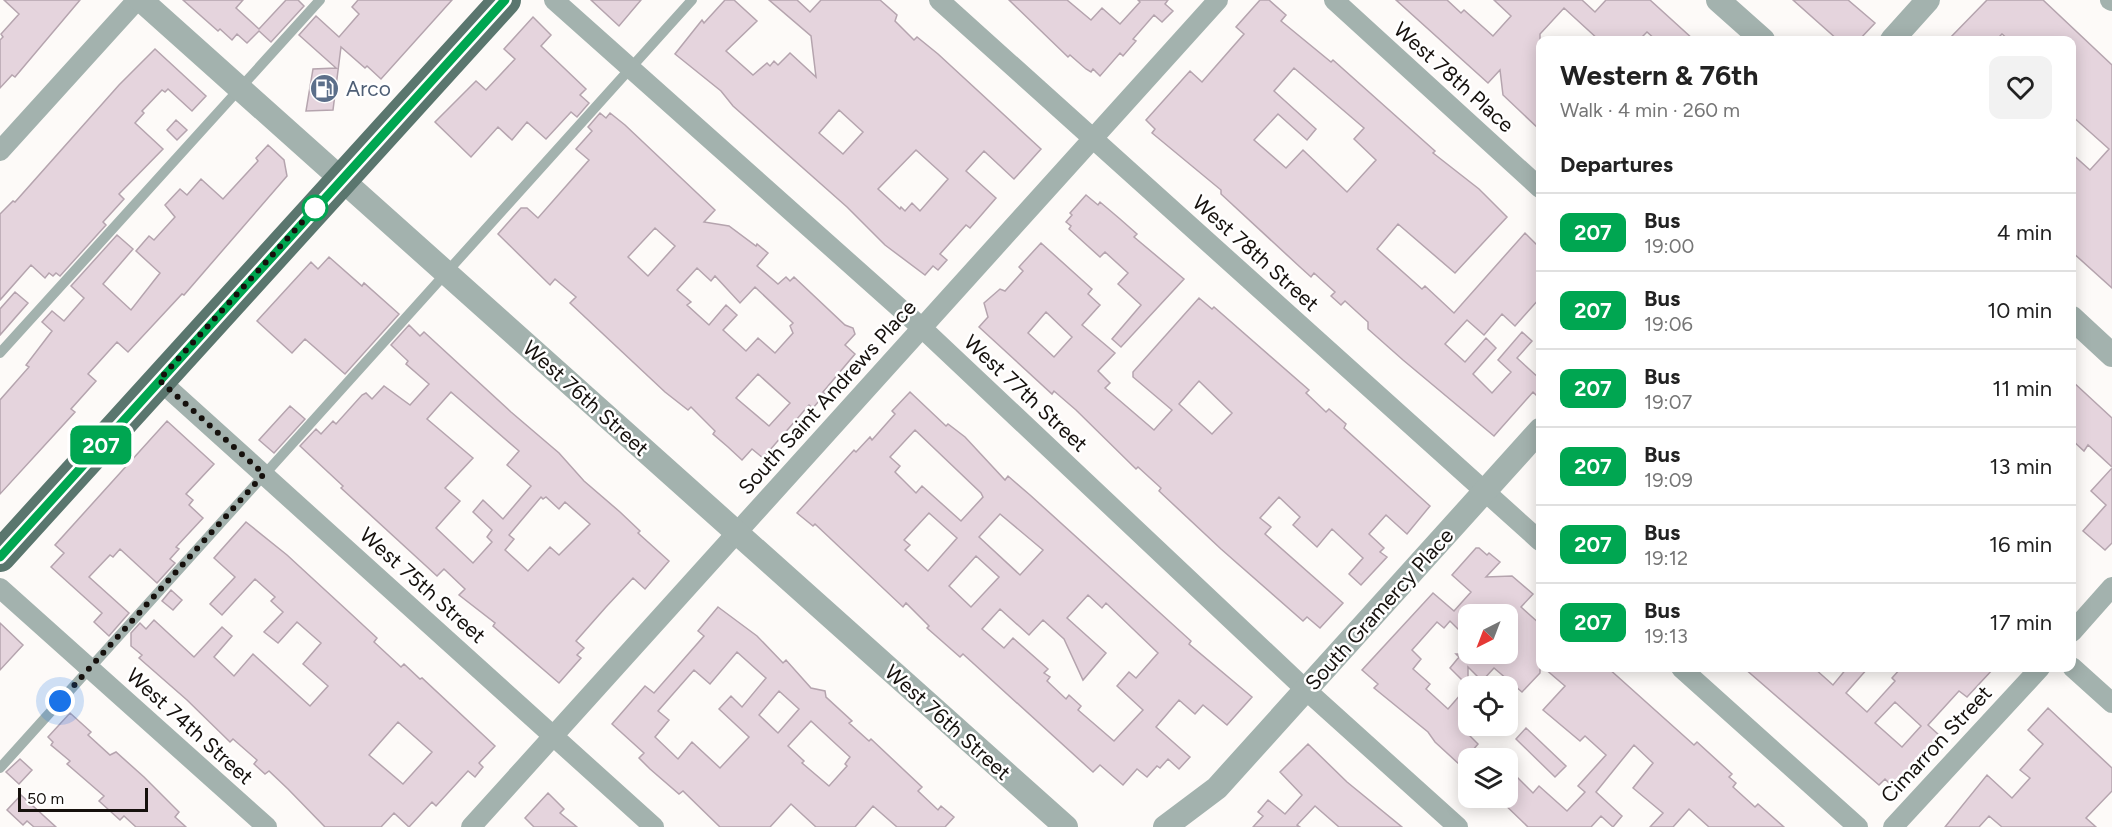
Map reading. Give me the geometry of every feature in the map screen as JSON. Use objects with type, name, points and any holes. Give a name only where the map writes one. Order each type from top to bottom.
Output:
[{"type":"main road","points":[[0,556],[505,0]]},
{"type":"street","name":"West 76th Street","points":[[139,0],[1066,827]]},
{"type":"street","points":[[0,151],[139,0]]},
{"type":"street","name":"West 77th Street","points":[[554,0],[922,328],[1306,690],[1458,827]]},
{"type":"street","name":"West 78th Street","points":[[939,0],[1536,537]]},
{"type":"street","name":"South Saint Andrews Place","points":[[471,827],[1218,0]]},
{"type":"street","name":"West 78th Place","points":[[1334,0],[1536,184]]},
{"type":"street","points":[[1718,0],[1758,36]]},
{"type":"street","points":[[1896,36],[1928,0]]},
{"type":"street","points":[[2076,322],[2112,355]]},
{"type":"street","name":"West 75th Street","points":[[159,380],[654,827]]},
{"type":"street","name":"South Gramercy Place","points":[[1193,827],[1217,788],[1536,434]]},
{"type":"street","points":[[2076,628],[2112,587]]},
{"type":"street","name":"West 74th Street","points":[[0,588],[267,827]]},
{"type":"street","points":[[2076,671],[2112,703]]},
{"type":"street","points":[[1685,672],[1858,827]]},
{"type":"street","name":"Cimarron Street","points":[[1893,827],[2036,672]]},
{"type":"street","name":"South Gramercy Place","points":[[1165,827],[1217,788]]},
{"type":"street","name":"West 76th Street","points":[[1031,796],[1048,827]]},
{"type":"lane","points":[[0,352],[320,0]]},
{"type":"lane","points":[[0,768],[692,0]]},
{"type":"building","points":[[4,0],[80,0],[15,77],[12,75],[0,88],[0,40],[3,37],[1,34],[19,14]]},
{"type":"building","points":[[183,0],[243,0],[236,8],[259,29],[286,0],[298,0],[304,6],[271,42],[259,31],[247,43],[237,34],[232,40],[220,29],[218,31]]},
{"type":"building","points":[[358,0],[452,0],[381,79],[341,47],[333,110],[306,111],[313,69],[336,68],[299,35],[316,16],[339,37],[359,14],[352,7]]},
{"type":"building","points":[[591,0],[641,0],[619,26]]},
{"type":"building","points":[[725,0],[734,0],[757,21],[726,51],[753,75],[767,63],[770,66],[774,61],[778,65],[790,53],[816,77],[811,36],[769,0],[797,0],[810,12],[821,0],[880,0],[897,15],[895,21],[914,40],[917,37],[938,54],[1041,149],[1014,179],[984,151],[966,171],[996,198],[970,228],[966,225],[940,254],[947,260],[938,270],[933,266],[925,275],[885,245],[847,207],[733,106],[721,91],[675,54],[702,20],[704,23]],"holes":[[[839,110],[863,132],[843,154],[819,133]],[[916,150],[948,179],[920,211],[912,203],[905,211],[878,189]]]},
{"type":"building","points":[[1009,0],[1067,0],[1091,20],[1102,8],[1120,24],[1140,2],[1138,0],[1168,0],[1165,4],[1173,11],[1162,22],[1154,15],[1133,39],[1136,41],[1123,56],[1120,53],[1100,76],[1093,69],[1091,72],[1086,69],[1070,55],[1068,57]]},
{"type":"building","points":[[1260,0],[1269,0],[1286,15],[1281,21],[1331,62],[1333,60],[1435,151],[1433,153],[1479,189],[1507,217],[1455,273],[1398,224],[1377,249],[1422,289],[1425,286],[1454,313],[1525,233],[1536,244],[1536,302],[1515,326],[1502,314],[1484,335],[1467,320],[1445,344],[1465,362],[1486,338],[1496,348],[1473,374],[1492,393],[1511,372],[1498,360],[1522,332],[1532,341],[1517,358],[1536,375],[1536,395],[1533,392],[1494,436],[1368,329],[1368,322],[1345,301],[1341,305],[1331,296],[1335,292],[1314,273],[1311,277],[1221,194],[1221,190],[1152,133],[1155,129],[1146,120],[1190,71],[1202,82],[1244,34],[1236,27]],"holes":[[[1294,68],[1364,128],[1354,139],[1376,160],[1347,192],[1303,150],[1286,168],[1254,140],[1278,114],[1307,140],[1316,129],[1274,91]]]},
{"type":"building","points":[[1396,0],[1447,0],[1461,13],[1464,10],[1493,36],[1511,16],[1494,0],[1582,0],[1595,12],[1606,0],[1650,0],[1690,36],[1652,36],[1647,32],[1643,36],[1595,36],[1564,8],[1540,36],[1536,36],[1536,126],[1503,95],[1500,70],[1488,83]]},
{"type":"building","points":[[1793,0],[1848,0],[1875,23],[1863,36],[1834,36]]},
{"type":"building","points":[[1987,0],[2043,0],[2112,65],[2112,288],[2076,256],[2076,158],[2090,170],[2109,149],[2076,120],[2076,36],[2004,36],[2002,34],[2000,36],[1952,36]]},
{"type":"building","points":[[533,17],[551,35],[541,46],[586,89],[580,95],[589,103],[577,117],[571,112],[546,139],[527,122],[512,140],[498,127],[471,157],[435,122],[476,81],[486,90],[515,59],[504,49]]},
{"type":"building","points":[[155,49],[206,96],[192,111],[168,89],[165,92],[162,90],[142,111],[144,113],[135,123],[163,149],[119,194],[124,199],[103,222],[106,225],[60,276],[56,273],[53,276],[49,273],[45,278],[31,265],[0,300],[0,214],[13,201],[15,202],[119,85]]},
{"type":"building","points":[[600,113],[606,118],[610,113],[715,210],[704,222],[729,226],[756,246],[757,244],[768,253],[757,266],[778,284],[786,277],[790,281],[794,277],[845,325],[853,328],[855,334],[845,345],[855,354],[823,392],[825,394],[813,408],[809,405],[763,458],[752,449],[742,460],[713,434],[715,431],[691,407],[688,410],[665,392],[570,303],[576,297],[555,279],[550,285],[498,234],[521,208],[527,208],[538,218],[589,160],[576,149],[592,131],[588,127]],"holes":[[[655,228],[675,246],[648,276],[628,257]],[[697,268],[711,281],[715,276],[740,303],[755,287],[793,323],[790,326],[793,333],[775,353],[758,338],[746,351],[723,330],[737,315],[726,305],[709,325],[687,305],[691,302],[677,290]],[[758,374],[790,403],[769,426],[736,398]]]},
{"type":"building","points":[[176,120],[187,130],[177,140],[167,130]]},
{"type":"building","points":[[268,145],[284,160],[287,176],[184,295],[182,294],[128,352],[117,342],[88,374],[96,381],[71,409],[75,412],[0,494],[0,400],[29,367],[26,365],[52,331],[42,322],[52,311],[64,321],[84,298],[71,286],[117,235],[133,249],[103,284],[131,310],[160,273],[136,251],[149,236],[154,240],[175,217],[165,205],[180,189],[187,195],[201,179],[223,199],[258,161],[256,158]]},
{"type":"building","points":[[1086,195],[1098,205],[1100,202],[1120,219],[1137,234],[1134,237],[1184,279],[1121,347],[1112,339],[1141,305],[1118,284],[1128,273],[1105,252],[1100,257],[1069,229],[1071,226],[1066,222],[1072,215],[1070,213]]},
{"type":"building","points":[[1041,243],[1092,289],[1088,294],[1100,305],[1082,325],[1115,353],[1098,371],[1110,383],[1105,388],[1154,430],[1172,410],[1133,377],[1133,372],[1199,298],[1212,309],[1214,307],[1309,390],[1306,393],[1326,412],[1329,409],[1346,424],[1344,428],[1430,506],[1407,534],[1386,515],[1369,534],[1384,548],[1380,552],[1387,557],[1361,585],[1349,574],[1363,558],[1332,529],[1317,547],[1293,525],[1300,517],[1279,497],[1260,518],[1271,527],[1265,534],[1343,603],[1320,628],[1307,617],[1303,621],[1221,549],[1159,491],[1161,488],[1138,467],[1136,469],[1076,410],[1054,391],[1052,394],[979,327],[988,317],[984,303],[1000,289],[1005,291],[1023,271],[1019,267]],"holes":[[[1046,312],[1072,337],[1054,357],[1028,333]],[[1199,381],[1232,413],[1212,434],[1179,404]]]},
{"type":"building","points":[[329,257],[362,286],[364,283],[399,314],[345,374],[305,339],[292,353],[257,321],[311,262],[318,269]]},
{"type":"building","points":[[15,292],[28,303],[0,335],[0,309]]},
{"type":"building","points":[[409,325],[420,336],[424,332],[559,453],[584,481],[620,512],[640,531],[638,533],[669,561],[645,589],[633,578],[606,607],[576,641],[584,648],[577,655],[581,658],[559,683],[493,626],[495,623],[459,595],[465,589],[444,569],[437,576],[341,488],[343,486],[300,446],[316,429],[321,434],[333,421],[336,424],[366,393],[372,399],[384,386],[410,405],[429,384],[406,364],[408,361],[391,345]],"holes":[[[451,392],[519,451],[507,465],[531,486],[503,519],[483,500],[473,512],[492,530],[487,537],[492,542],[473,563],[436,528],[460,501],[445,488],[473,458],[427,419]],[[541,497],[543,499],[546,497],[559,509],[565,502],[590,524],[559,555],[550,547],[528,571],[505,550],[514,539],[509,535]]]},
{"type":"building","points":[[2076,385],[2112,418],[2112,467],[2088,445],[2084,451],[2076,444]]},
{"type":"building","points":[[910,392],[946,426],[948,424],[965,437],[1005,480],[1008,476],[1030,495],[1191,641],[1189,644],[1252,697],[1227,725],[1203,705],[1195,714],[1179,700],[1156,727],[1190,757],[1179,769],[1168,759],[1160,768],[1157,766],[1147,777],[1137,769],[1123,785],[1100,765],[1093,772],[963,654],[960,657],[927,628],[929,626],[906,603],[903,607],[815,524],[813,526],[797,513],[854,450],[856,452],[870,437],[872,440],[895,414],[892,411]],"holes":[[[915,430],[983,497],[961,521],[922,486],[916,493],[895,472],[900,466],[890,457]],[[929,513],[957,538],[928,571],[905,550],[910,545],[904,540]],[[1000,514],[1043,550],[1020,575],[979,537]],[[976,556],[999,577],[971,607],[949,586]],[[1088,595],[1102,608],[1106,603],[1158,653],[1136,678],[1129,672],[1117,686],[1143,710],[1114,741],[1078,710],[1081,706],[1069,695],[1066,699],[1047,681],[1050,677],[1044,673],[1048,669],[1013,638],[1004,648],[982,629],[1000,609],[1029,635],[1043,620],[1064,639],[1083,680],[1106,653],[1067,618]]]},
{"type":"building","points":[[290,406],[305,419],[274,453],[259,440]]},
{"type":"building","points":[[167,421],[214,464],[186,494],[193,500],[189,505],[203,518],[176,547],[179,549],[170,559],[175,563],[157,583],[120,549],[113,557],[110,555],[89,577],[129,613],[109,636],[94,622],[102,613],[51,567],[64,553],[55,545]]},
{"type":"building","points":[[2112,468],[2112,543],[2105,550],[2083,531],[2106,505],[2091,491]]},
{"type":"building","points":[[246,522],[287,555],[377,638],[374,642],[401,667],[404,664],[420,679],[422,678],[495,746],[479,763],[483,767],[475,777],[468,771],[436,806],[432,802],[409,827],[394,813],[381,827],[325,827],[269,771],[265,774],[254,764],[257,760],[233,739],[230,742],[139,658],[142,655],[131,646],[131,633],[140,623],[146,629],[154,620],[194,657],[222,627],[232,636],[214,657],[234,676],[253,654],[310,706],[328,686],[303,664],[321,643],[297,622],[278,643],[264,632],[283,612],[271,601],[275,597],[255,579],[222,615],[210,604],[235,577],[214,558]],"holes":[[[398,722],[432,752],[403,784],[369,755]]]},
{"type":"building","points":[[1476,548],[1479,548],[1500,562],[1486,577],[1512,576],[1533,594],[1521,607],[1536,620],[1536,672],[1540,673],[1522,692],[1518,689],[1518,676],[1503,676],[1494,668],[1487,676],[1477,676],[1468,667],[1468,676],[1458,676],[1450,668],[1458,658],[1458,664],[1518,664],[1518,604],[1460,604],[1471,592],[1452,575]]},
{"type":"building","points":[[171,590],[182,600],[173,610],[162,601]]},
{"type":"building","points":[[1433,593],[1454,611],[1458,607],[1458,629],[1450,621],[1444,628],[1437,622],[1412,650],[1421,659],[1413,669],[1430,684],[1426,689],[1448,709],[1458,698],[1458,736],[1470,736],[1478,744],[1475,748],[1458,748],[1458,763],[1435,742],[1428,732],[1374,688],[1378,684],[1362,670]]},
{"type":"building","points":[[718,607],[757,636],[783,663],[786,660],[811,688],[825,691],[826,697],[852,721],[849,723],[869,741],[871,739],[922,787],[918,791],[938,810],[941,806],[954,817],[945,827],[897,827],[873,806],[855,827],[816,827],[791,804],[770,827],[720,827],[683,791],[679,794],[650,769],[639,758],[644,753],[612,724],[645,686],[654,693],[704,636],[698,631]],"holes":[[[737,652],[766,678],[742,707],[731,696],[719,709],[749,737],[720,768],[692,742],[678,759],[655,737],[669,720],[658,711],[694,670],[710,684]],[[779,691],[799,709],[778,733],[759,715]],[[811,721],[850,757],[845,764],[847,766],[829,786],[802,763],[804,761],[788,746]]]},
{"type":"building","points":[[0,623],[23,645],[0,670]]},
{"type":"building","points":[[1549,672],[1612,672],[1694,745],[1697,742],[1732,774],[1729,777],[1736,783],[1733,787],[1755,807],[1758,804],[1784,827],[1709,827],[1689,809],[1673,827],[1650,827],[1663,813],[1633,788],[1653,763],[1634,745],[1596,792],[1622,816],[1613,827],[1601,816],[1591,827],[1528,827],[1508,808],[1518,808],[1518,778],[1533,793],[1539,786],[1567,811],[1585,792],[1578,786],[1606,755],[1585,736],[1580,741],[1543,710],[1565,686]]},
{"type":"building","points":[[1749,672],[1818,672],[1833,685],[1844,672],[1864,672],[1846,693],[1867,712],[1895,681],[1892,678],[1897,672],[1990,672],[1967,697],[1959,691],[1928,725],[1939,735],[1912,765],[1915,767],[1894,788],[1885,779],[1879,785]],"holes":[[[1895,702],[1921,726],[1902,747],[1875,723]]]},
{"type":"building","points":[[2048,708],[2112,768],[2112,791],[2086,818],[2096,827],[2002,827],[1989,816],[1979,827],[1945,827],[1987,775],[2012,798],[2030,778],[2020,770],[2043,744],[2028,730]]},
{"type":"building","points":[[70,713],[91,732],[88,735],[110,755],[116,752],[144,777],[179,812],[175,817],[186,827],[136,827],[124,816],[120,820],[99,801],[104,796],[67,764],[70,761],[51,745],[53,742],[48,737]]},
{"type":"building","points":[[1526,728],[1566,766],[1555,777],[1516,739]]},
{"type":"building","points":[[1308,744],[1347,782],[1402,827],[1339,827],[1315,806],[1297,825],[1300,827],[1253,827],[1263,816],[1258,812],[1268,800],[1285,814],[1302,795],[1280,772]]},
{"type":"building","points":[[20,759],[32,770],[19,784],[6,772]]},
{"type":"building","points":[[548,793],[564,809],[560,813],[577,827],[534,827],[525,818]]},
{"type":"building","points":[[21,795],[56,827],[34,827],[27,821],[23,825],[7,810]]},
{"type":"bus line","name":"207","points":[[0,557],[505,0]]},
{"type":"place","name":"Arco","points":[[325,88]]},
{"type":"route","points":[[60,701],[264,474],[159,380],[315,208]]}]
